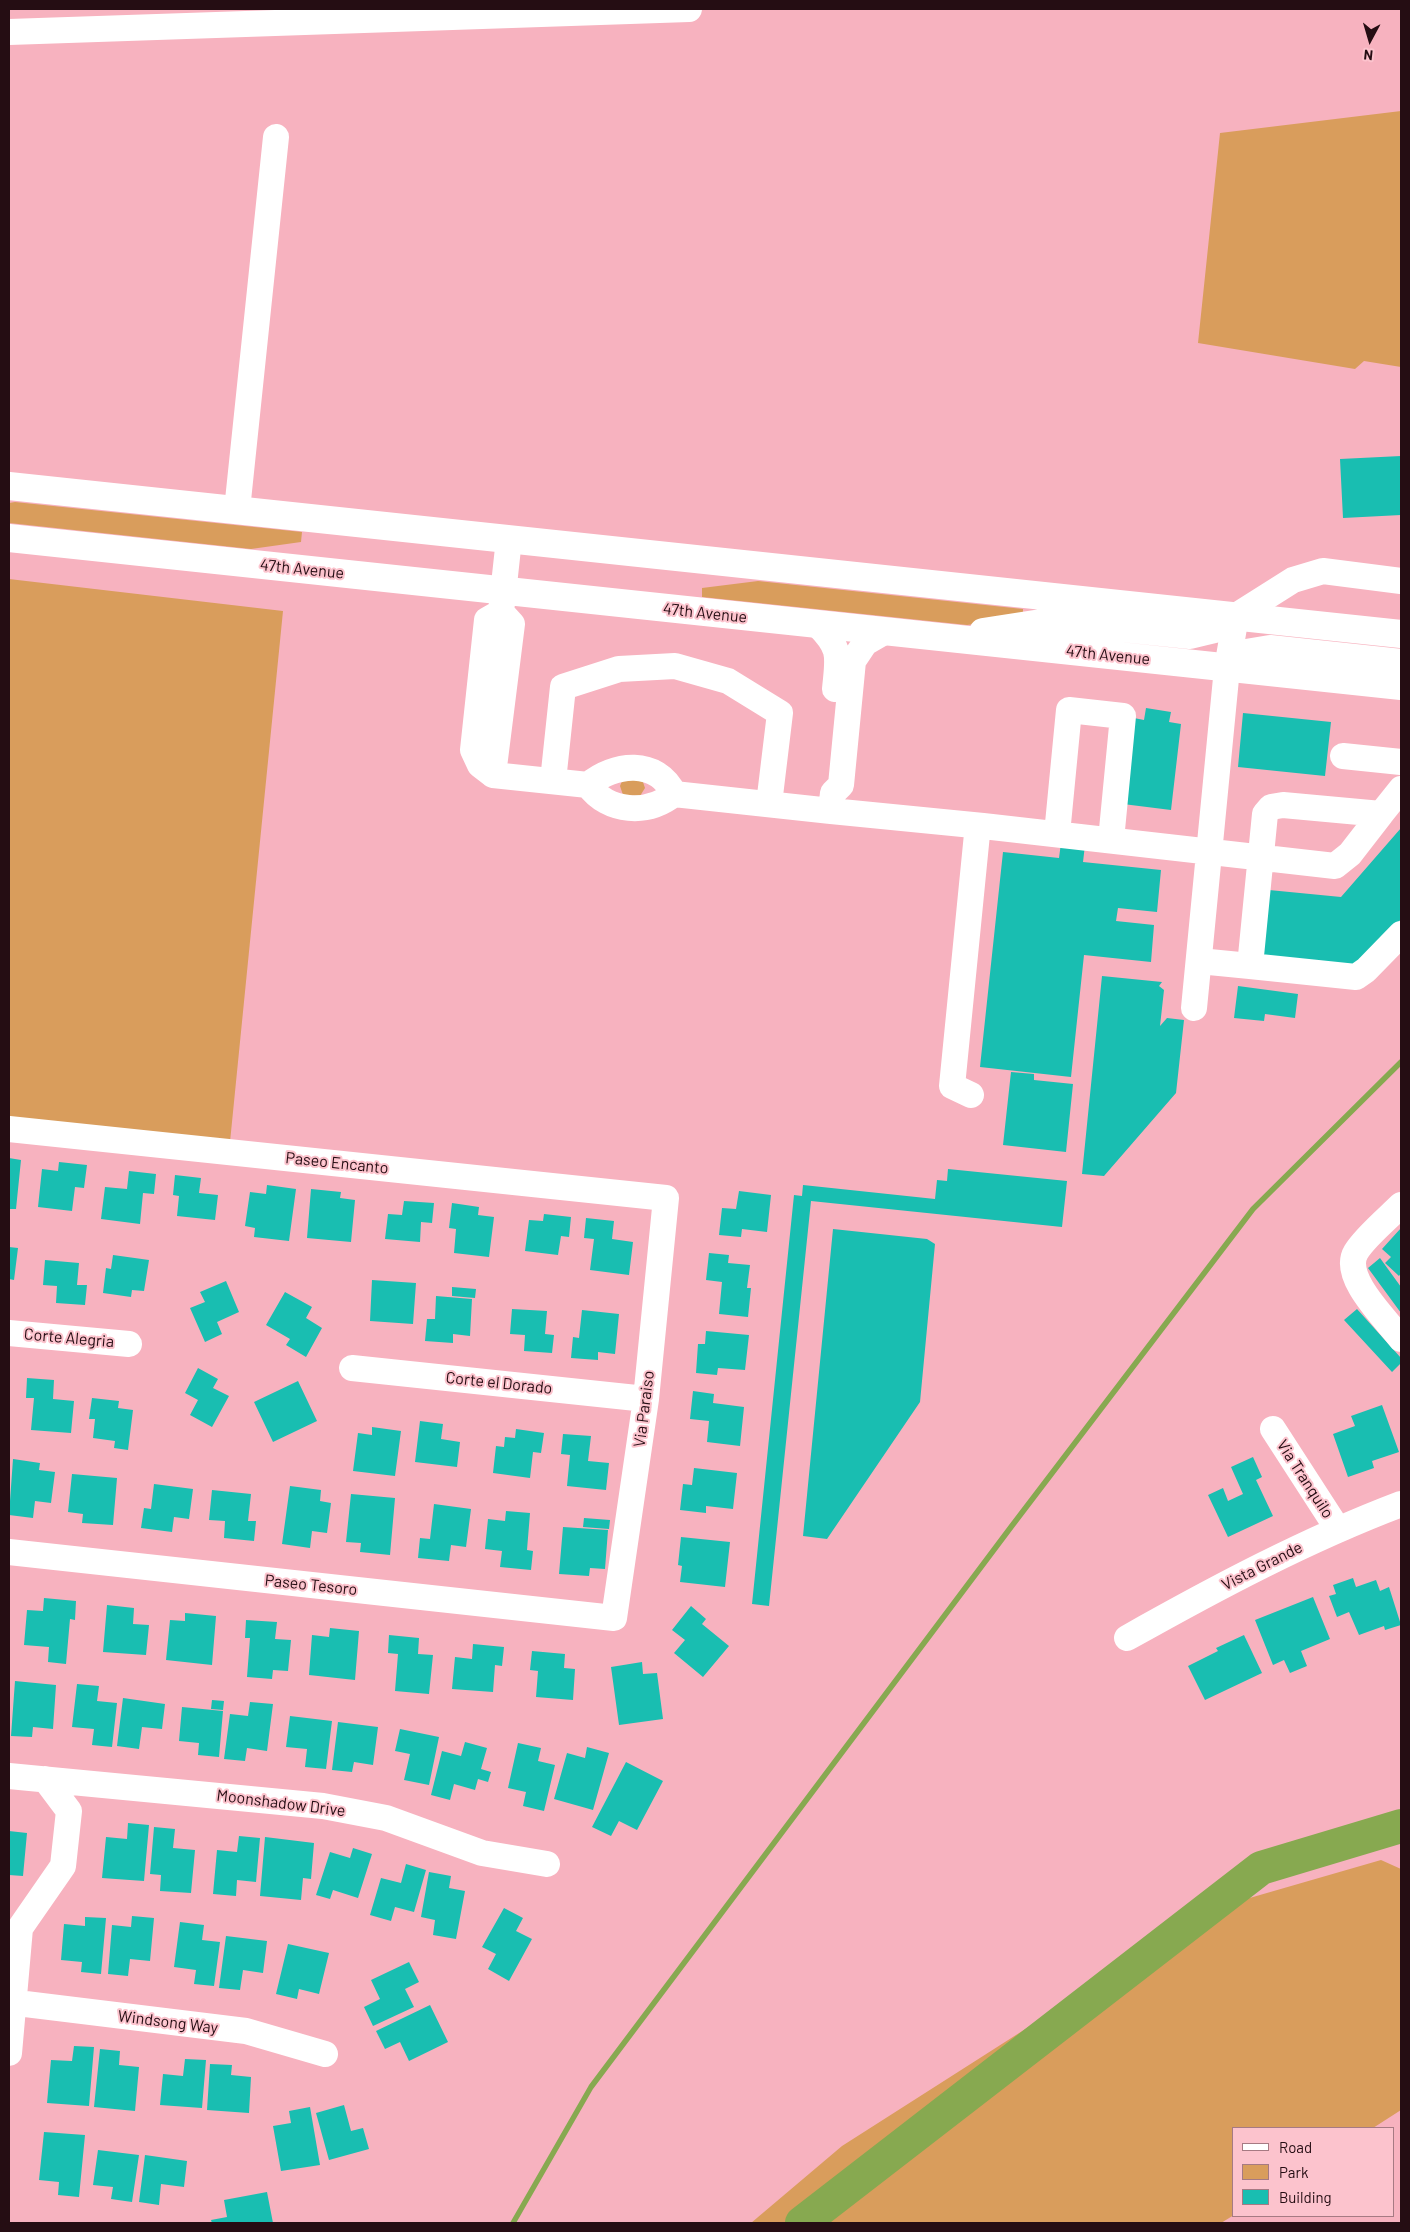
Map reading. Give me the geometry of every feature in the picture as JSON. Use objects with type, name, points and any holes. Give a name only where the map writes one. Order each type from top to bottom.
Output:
[{"type":"main road","points":[[16,488],[1401,634]]},
{"type":"main road","name":"47th Avenue","points":[[9,538],[502,601],[818,625],[1401,686]]},
{"type":"main road","points":[[946,638],[1054,621],[1190,635],[1214,629],[1236,616]]},
{"type":"main road","points":[[1227,668],[1246,653],[1270,649],[1401,663]]},
{"type":"street","points":[[9,32],[193,17],[690,9]]},
{"type":"street","points":[[237,510],[276,137]]},
{"type":"street","points":[[509,539],[502,601],[487,620],[473,750],[480,764],[493,775],[588,785],[608,771],[634,766],[648,770],[660,777],[669,784],[674,794]]},
{"type":"street","points":[[1194,1008],[1227,668],[1236,616],[1294,580],[1322,571],[1401,581]]},
{"type":"street","points":[[818,625],[833,640],[838,660],[827,784],[832,802]]},
{"type":"street","points":[[832,802],[840,784],[854,661],[865,643],[884,632]]},
{"type":"street","points":[[553,781],[563,687],[619,669],[674,666],[728,682],[780,713],[769,804]]},
{"type":"street","points":[[1057,834],[1069,710],[1123,716],[1111,840]]},
{"type":"street","points":[[1343,756],[1401,762]]},
{"type":"street","points":[[588,785],[595,795],[604,801],[629,808],[656,806],[674,794],[769,804],[832,802],[982,826],[1335,866],[1350,854],[1401,789]]},
{"type":"street","points":[[1250,966],[1266,814],[1272,807],[1283,805],[1380,814]]},
{"type":"street","points":[[971,1095],[952,1086],[977,834],[982,826]]},
{"type":"street","points":[[1199,960],[1356,977],[1366,970],[1401,934]]},
{"type":"street","name":"Paseo Encanto","points":[[9,1129],[666,1198]]},
{"type":"street","name":"Via Paraiso","points":[[614,1618],[646,1399],[666,1198]]},
{"type":"street","points":[[1401,1204],[1356,1252],[1351,1265],[1356,1281],[1401,1339]]},
{"type":"street","name":"Corte Alegria","points":[[9,1333],[129,1344]]},
{"type":"street","name":"Corte el Dorado","points":[[352,1368],[646,1399]]},
{"type":"street","name":"Via Tranquilo","points":[[1273,1429],[1337,1528]]},
{"type":"street","name":"Vista Grande","points":[[1127,1638],[1231,1581],[1337,1528],[1401,1504]]},
{"type":"street","name":"Paseo Tesoro","points":[[9,1552],[614,1618]]},
{"type":"street","name":"Moonshadow Drive","points":[[9,1776],[324,1806],[386,1818],[482,1853],[547,1864]]},
{"type":"street","points":[[9,2053],[10,2002],[20,1928],[63,1866],[69,1810],[45,1779]]},
{"type":"street","name":"Windsong Way","points":[[10,2002],[246,2031],[325,2054]]},
{"type":"green space","points":[[1401,111],[1401,367],[1364,361],[1355,369],[1198,343],[1220,133]]},
{"type":"green space","points":[[15,502],[302,532],[301,542],[251,549],[9,523],[9,503]]},
{"type":"green space","points":[[9,579],[283,611],[229,1152],[9,1129]]},
{"type":"green space","points":[[758,581],[1023,609],[1023,618],[967,625],[702,597],[702,588]]},
{"type":"green space","points":[[642,779],[645,788],[640,796],[623,795],[620,786],[622,781]]},
{"type":"green space","points":[[1381,1860],[1401,1869],[1401,2110],[1375,2127],[1232,2127],[1232,2216],[1221,2223],[751,2223],[842,2146],[1215,1908]]},
{"type":"building","points":[[1401,456],[1401,515],[1343,518],[1340,459]]},
{"type":"building","points":[[1146,708],[1171,712],[1169,722],[1181,724],[1171,810],[1123,804],[1134,718],[1144,720]]},
{"type":"building","points":[[1243,713],[1331,722],[1325,776],[1238,767]]},
{"type":"building","points":[[1401,828],[1401,919],[1361,966],[1262,956],[1269,890],[1341,897]]},
{"type":"building","points":[[1061,843],[1085,845],[1083,862],[1161,870],[1157,912],[1118,908],[1116,921],[1154,925],[1151,962],[1084,955],[1071,1077],[980,1067],[1003,852],[1059,858]]},
{"type":"building","points":[[1102,976],[1162,982],[1159,986],[1164,990],[1160,1026],[1167,1018],[1184,1020],[1176,1093],[1104,1176],[1082,1174]]},
{"type":"building","points":[[1238,986],[1298,994],[1295,1018],[1265,1014],[1264,1021],[1234,1018]]},
{"type":"building","points":[[1011,1072],[1034,1074],[1034,1080],[1073,1084],[1066,1152],[1003,1145]]},
{"type":"building","points":[[9,1158],[21,1160],[16,1209],[9,1209]]},
{"type":"building","points":[[59,1162],[87,1165],[84,1188],[75,1187],[72,1211],[38,1207],[42,1169],[58,1171]]},
{"type":"building","points":[[948,1169],[1067,1181],[1062,1227],[811,1201],[769,1606],[752,1604],[794,1195],[802,1196],[803,1185],[935,1199],[937,1180],[947,1181]]},
{"type":"building","points":[[129,1171],[156,1174],[154,1194],[143,1193],[140,1224],[101,1219],[105,1187],[127,1189]]},
{"type":"building","points":[[175,1175],[201,1178],[199,1193],[218,1195],[215,1220],[177,1216],[179,1196],[173,1195]]},
{"type":"building","points":[[267,1185],[296,1189],[289,1241],[254,1237],[255,1228],[245,1226],[250,1192],[266,1194]]},
{"type":"building","points":[[311,1189],[341,1192],[340,1198],[355,1200],[351,1242],[307,1238]]},
{"type":"building","points":[[739,1191],[771,1195],[767,1232],[742,1229],[741,1237],[719,1235],[722,1208],[736,1209]]},
{"type":"building","points":[[404,1201],[434,1203],[432,1223],[421,1222],[420,1242],[385,1239],[388,1214],[402,1215]]},
{"type":"building","points":[[452,1203],[479,1207],[478,1215],[494,1217],[489,1257],[454,1253],[456,1229],[449,1228]]},
{"type":"building","points":[[544,1214],[571,1217],[569,1237],[561,1236],[558,1255],[525,1251],[529,1220],[543,1221]]},
{"type":"building","points":[[586,1218],[614,1221],[612,1239],[633,1242],[629,1275],[590,1270],[594,1239],[584,1238]]},
{"type":"building","points":[[1401,1228],[1401,1273],[1399,1276],[1385,1263],[1391,1257],[1382,1249]]},
{"type":"building","points":[[833,1229],[927,1239],[935,1244],[920,1402],[827,1539],[803,1536]]},
{"type":"building","points":[[9,1247],[18,1248],[14,1280],[9,1279]]},
{"type":"building","points":[[709,1253],[729,1255],[728,1263],[750,1265],[747,1288],[751,1288],[748,1317],[719,1314],[722,1282],[706,1280]]},
{"type":"building","points":[[113,1255],[149,1260],[144,1291],[132,1290],[131,1297],[103,1293],[106,1268],[111,1269]]},
{"type":"building","points":[[1380,1258],[1401,1287],[1401,1313],[1368,1268]]},
{"type":"building","points":[[45,1260],[79,1263],[77,1285],[87,1285],[85,1305],[56,1303],[57,1286],[43,1285]]},
{"type":"building","points":[[372,1280],[416,1283],[413,1324],[370,1321]]},
{"type":"building","points":[[226,1281],[239,1312],[217,1322],[222,1334],[205,1342],[190,1308],[205,1302],[200,1292]]},
{"type":"building","points":[[452,1287],[476,1289],[475,1298],[452,1296]]},
{"type":"building","points":[[285,1292],[312,1307],[306,1318],[322,1328],[306,1357],[286,1345],[290,1339],[266,1325]]},
{"type":"building","points":[[436,1296],[472,1299],[470,1336],[453,1334],[453,1343],[425,1341],[427,1319],[435,1319]]},
{"type":"building","points":[[512,1309],[547,1311],[545,1334],[554,1335],[552,1353],[524,1351],[525,1335],[510,1334]]},
{"type":"building","points":[[1357,1309],[1401,1358],[1401,1363],[1392,1372],[1344,1320]]},
{"type":"building","points":[[582,1310],[619,1314],[615,1354],[598,1352],[598,1360],[571,1358],[573,1337],[579,1338]]},
{"type":"building","points":[[706,1331],[749,1335],[745,1370],[718,1368],[717,1375],[696,1373],[698,1344],[705,1344]]},
{"type":"building","points":[[198,1368],[218,1379],[213,1388],[229,1396],[212,1427],[190,1415],[198,1400],[185,1393]]},
{"type":"building","points":[[27,1378],[54,1380],[53,1399],[74,1401],[71,1433],[31,1430],[34,1398],[26,1398]]},
{"type":"building","points":[[298,1381],[317,1421],[273,1442],[254,1402]]},
{"type":"building","points":[[693,1391],[714,1394],[713,1403],[744,1407],[740,1446],[707,1442],[709,1421],[690,1419]]},
{"type":"building","points":[[92,1398],[119,1401],[118,1408],[133,1410],[128,1450],[114,1448],[115,1441],[93,1438],[95,1419],[89,1419]]},
{"type":"building","points":[[1382,1405],[1399,1452],[1372,1461],[1374,1468],[1348,1477],[1333,1434],[1355,1426],[1351,1416]]},
{"type":"building","points":[[420,1421],[443,1424],[441,1439],[460,1442],[457,1467],[415,1462]]},
{"type":"building","points":[[372,1427],[401,1431],[395,1476],[353,1471],[358,1433],[372,1435]]},
{"type":"building","points":[[516,1429],[544,1433],[541,1453],[533,1452],[530,1478],[493,1473],[496,1446],[504,1447],[505,1437],[515,1438]]},
{"type":"building","points":[[563,1434],[591,1436],[588,1461],[609,1463],[606,1490],[567,1486],[570,1455],[561,1454]]},
{"type":"building","points":[[1253,1457],[1262,1477],[1256,1480],[1273,1516],[1228,1537],[1208,1495],[1223,1488],[1228,1501],[1243,1494],[1231,1467]]},
{"type":"building","points":[[13,1459],[40,1463],[39,1470],[55,1472],[51,1503],[35,1501],[33,1518],[9,1515]]},
{"type":"building","points":[[694,1468],[737,1473],[733,1509],[706,1506],[706,1513],[680,1510],[683,1484],[692,1485]]},
{"type":"building","points":[[72,1474],[117,1478],[113,1525],[82,1523],[83,1514],[68,1512]]},
{"type":"building","points":[[154,1484],[193,1489],[189,1519],[174,1517],[172,1532],[141,1528],[144,1508],[151,1509]]},
{"type":"building","points":[[290,1486],[321,1490],[320,1501],[331,1503],[327,1533],[312,1531],[310,1548],[282,1544]]},
{"type":"building","points":[[212,1490],[251,1494],[248,1521],[256,1521],[254,1541],[224,1538],[225,1521],[209,1520]]},
{"type":"building","points":[[351,1494],[395,1498],[390,1555],[360,1552],[361,1543],[346,1542]]},
{"type":"building","points":[[434,1504],[471,1509],[466,1547],[451,1545],[449,1561],[418,1558],[420,1538],[430,1539]]},
{"type":"building","points":[[506,1511],[530,1513],[527,1550],[533,1551],[531,1570],[500,1567],[502,1551],[485,1549],[488,1519],[505,1521]]},
{"type":"building","points":[[584,1518],[610,1520],[609,1529],[583,1527]]},
{"type":"building","points":[[563,1527],[608,1530],[605,1569],[590,1568],[589,1576],[559,1574]]},
{"type":"building","points":[[681,1537],[730,1542],[725,1587],[680,1582],[682,1566],[678,1565]]},
{"type":"building","points":[[1353,1578],[1356,1587],[1376,1580],[1380,1591],[1389,1587],[1401,1625],[1385,1630],[1384,1626],[1359,1635],[1349,1612],[1337,1617],[1329,1596],[1336,1594],[1333,1585]]},
{"type":"building","points":[[1313,1597],[1330,1639],[1301,1651],[1307,1666],[1290,1673],[1284,1660],[1273,1665],[1255,1620]]},
{"type":"building","points":[[44,1598],[76,1601],[75,1620],[70,1619],[66,1664],[48,1662],[49,1647],[24,1645],[27,1610],[43,1611]]},
{"type":"building","points":[[107,1605],[134,1608],[133,1624],[149,1625],[146,1655],[103,1652]]},
{"type":"building","points":[[691,1606],[706,1619],[702,1624],[729,1646],[703,1677],[674,1653],[685,1640],[672,1630]]},
{"type":"building","points":[[185,1613],[216,1616],[212,1665],[166,1660],[170,1620],[185,1621]]},
{"type":"building","points":[[246,1620],[277,1622],[275,1639],[291,1640],[288,1671],[273,1670],[272,1679],[247,1677],[250,1638],[245,1638]]},
{"type":"building","points":[[330,1628],[359,1631],[355,1680],[309,1675],[312,1635],[329,1637]]},
{"type":"building","points":[[389,1635],[419,1638],[418,1654],[433,1655],[429,1694],[395,1691],[398,1654],[388,1653]]},
{"type":"building","points":[[1244,1635],[1262,1673],[1205,1700],[1188,1666],[1218,1651],[1216,1648]]},
{"type":"building","points":[[473,1644],[504,1647],[502,1666],[495,1665],[493,1692],[452,1689],[455,1657],[472,1659]]},
{"type":"building","points":[[532,1651],[565,1654],[564,1668],[575,1669],[573,1700],[536,1697],[538,1671],[530,1670]]},
{"type":"building","points":[[642,1662],[643,1674],[657,1673],[663,1719],[619,1725],[611,1667]]},
{"type":"building","points":[[15,1681],[56,1685],[53,1729],[33,1727],[32,1737],[11,1736]]},
{"type":"building","points":[[77,1684],[99,1686],[97,1701],[117,1703],[112,1747],[92,1745],[94,1729],[72,1727]]},
{"type":"building","points":[[123,1698],[165,1704],[162,1729],[142,1727],[139,1749],[117,1746]]},
{"type":"building","points":[[212,1700],[224,1701],[223,1710],[211,1709]]},
{"type":"building","points":[[250,1702],[273,1704],[267,1751],[247,1748],[245,1761],[224,1759],[230,1714],[248,1716]]},
{"type":"building","points":[[182,1707],[223,1711],[219,1757],[198,1755],[199,1743],[179,1741]]},
{"type":"building","points":[[290,1716],[332,1721],[326,1769],[305,1767],[307,1749],[286,1747]]},
{"type":"building","points":[[338,1722],[378,1727],[373,1765],[354,1762],[352,1772],[332,1770]]},
{"type":"building","points":[[400,1729],[439,1737],[429,1785],[404,1780],[410,1754],[395,1751]]},
{"type":"building","points":[[465,1742],[487,1748],[481,1769],[491,1772],[488,1782],[478,1779],[475,1790],[454,1784],[450,1800],[431,1795],[442,1751],[461,1756]]},
{"type":"building","points":[[518,1743],[541,1748],[538,1761],[555,1765],[544,1811],[523,1806],[526,1792],[508,1788]]},
{"type":"building","points":[[587,1747],[609,1753],[593,1810],[554,1799],[567,1753],[585,1758]]},
{"type":"building","points":[[626,1762],[663,1781],[637,1830],[619,1821],[611,1836],[592,1827]]},
{"type":"building","points":[[128,1823],[149,1825],[144,1881],[102,1878],[106,1837],[127,1839]]},
{"type":"building","points":[[154,1827],[175,1829],[173,1848],[195,1850],[191,1893],[160,1891],[161,1875],[150,1874]]},
{"type":"building","points":[[9,1831],[27,1833],[23,1876],[9,1875]]},
{"type":"building","points":[[239,1836],[260,1838],[256,1882],[237,1880],[236,1896],[213,1894],[217,1850],[237,1852]]},
{"type":"building","points":[[265,1837],[314,1843],[311,1879],[303,1878],[301,1900],[260,1896]]},
{"type":"building","points":[[353,1848],[372,1854],[358,1898],[333,1890],[330,1899],[316,1895],[330,1852],[350,1858]]},
{"type":"building","points":[[406,1864],[426,1870],[414,1912],[395,1907],[391,1921],[370,1915],[381,1878],[401,1883]]},
{"type":"building","points":[[429,1872],[451,1876],[449,1888],[465,1891],[456,1939],[433,1935],[435,1920],[421,1917]]},
{"type":"building","points":[[504,1908],[523,1918],[516,1931],[532,1939],[509,1981],[488,1969],[496,1954],[482,1947]]},
{"type":"building","points":[[132,1916],[154,1918],[150,1961],[130,1959],[128,1976],[108,1974],[112,1925],[131,1927]]},
{"type":"building","points":[[85,1917],[106,1918],[101,1974],[81,1972],[82,1962],[61,1960],[64,1924],[85,1926]]},
{"type":"building","points":[[180,1922],[204,1925],[202,1940],[220,1942],[214,1986],[194,1984],[196,1970],[174,1967]]},
{"type":"building","points":[[226,1936],[267,1941],[263,1973],[243,1970],[240,1990],[219,1988]]},
{"type":"building","points":[[288,1944],[329,1953],[319,1994],[299,1989],[297,1999],[276,1994]]},
{"type":"building","points":[[409,1962],[419,1982],[405,1989],[414,2007],[373,2026],[364,2007],[380,1999],[371,1980]]},
{"type":"building","points":[[430,2005],[448,2042],[409,2061],[400,2042],[385,2049],[376,2031]]},
{"type":"building","points":[[74,2046],[94,2047],[89,2106],[47,2103],[51,2060],[72,2061]]},
{"type":"building","points":[[100,2049],[120,2051],[119,2065],[139,2067],[135,2111],[94,2107]]},
{"type":"building","points":[[185,2059],[206,2060],[202,2108],[160,2105],[163,2074],[183,2076]]},
{"type":"building","points":[[210,2064],[232,2065],[231,2075],[251,2077],[249,2113],[207,2110]]},
{"type":"building","points":[[344,2105],[351,2131],[363,2128],[369,2149],[329,2160],[316,2113]]},
{"type":"building","points":[[310,2107],[320,2165],[281,2171],[273,2126],[291,2123],[289,2111]]},
{"type":"building","points":[[44,2132],[85,2135],[79,2197],[58,2195],[59,2182],[39,2180]]},
{"type":"building","points":[[98,2150],[139,2155],[132,2202],[111,2199],[113,2187],[93,2185]]},
{"type":"building","points":[[145,2155],[187,2161],[184,2187],[161,2184],[159,2205],[139,2202]]},
{"type":"building","points":[[267,2192],[273,2223],[212,2223],[211,2220],[227,2217],[224,2200]]},
{"type":"waterway","points":[[513,2223],[591,2087],[1011,1527],[1253,1209],[1401,1062]]},
{"type":"waterway","points":[[802,2223],[1261,1868],[1401,1826]]}]
